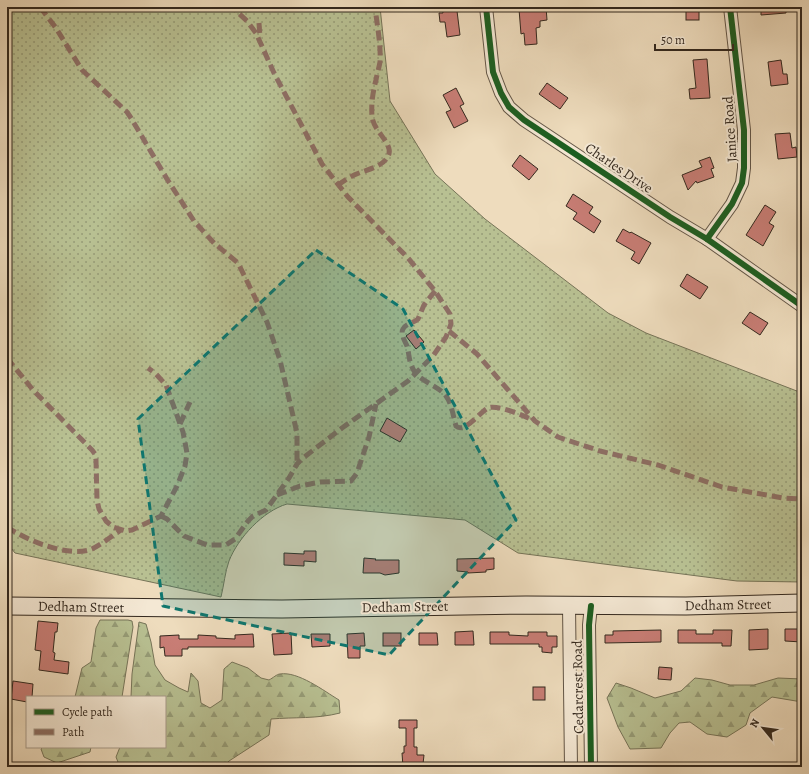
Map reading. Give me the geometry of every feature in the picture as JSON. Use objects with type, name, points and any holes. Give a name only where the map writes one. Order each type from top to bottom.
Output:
[{"type":"main road","name":"Dedham Street","points":[[7,606],[282,609],[686,606],[802,603]]},
{"type":"street","name":"Charles Drive","points":[[486,7],[493,72],[501,93],[509,107],[524,120],[670,217],[707,239],[802,306]]},
{"type":"street","name":"Janice Road","points":[[707,239],[732,204],[742,183],[744,168],[744,130],[730,7]]},
{"type":"street","name":"Cedarcrest Road","points":[[569,606],[571,767]]},
{"type":"street","name":"Cedarcrest Road","points":[[591,606],[589,624],[591,767]]},
{"type":"highlighted area","points":[[316,250],[403,309],[516,520],[389,655],[163,606],[138,419]]},
{"type":"green space","points":[[7,7],[380,7],[390,101],[435,174],[485,219],[608,313],[646,333],[802,393],[802,582],[737,581],[518,553],[465,520],[287,504],[260,519],[238,543],[226,570],[221,597],[15,553],[7,543]]},
{"type":"green space","points":[[100,620],[132,621],[133,627],[122,696],[75,696],[82,668],[91,662],[96,628]]},
{"type":"green space","points":[[139,622],[146,624],[155,665],[165,680],[188,692],[191,673],[198,681],[201,703],[210,708],[222,700],[224,669],[232,662],[248,668],[261,678],[269,680],[280,674],[287,674],[303,679],[339,700],[340,713],[314,717],[271,719],[269,735],[229,761],[223,767],[120,767],[116,757],[120,748],[166,748],[166,696],[131,696],[132,674]]},
{"type":"green space","points":[[695,678],[712,680],[730,685],[754,685],[778,678],[802,679],[802,702],[772,697],[750,713],[746,725],[727,737],[707,734],[690,722],[679,723],[670,733],[661,748],[630,749],[618,727],[607,698],[616,683],[655,698],[681,691]]},
{"type":"green space","points":[[91,748],[90,752],[57,763],[44,757],[41,749]]},
{"type":"building","points":[[442,7],[452,7],[452,11],[457,11],[460,35],[447,37],[445,22],[440,22],[439,13],[443,13]]},
{"type":"building","points":[[546,7],[547,20],[540,21],[540,27],[536,28],[537,44],[525,45],[524,33],[521,34],[519,9]]},
{"type":"building","points":[[686,7],[699,7],[699,20],[686,20]]},
{"type":"building","points":[[761,7],[786,7],[786,13],[761,15]]},
{"type":"building","points":[[707,59],[710,98],[690,99],[689,89],[696,88],[693,60]]},
{"type":"building","points":[[781,60],[783,74],[787,74],[788,84],[771,86],[768,62]]},
{"type":"building","points":[[547,83],[568,98],[560,109],[539,94]]},
{"type":"building","points":[[456,88],[464,104],[460,106],[468,121],[454,128],[446,112],[451,110],[443,95]]},
{"type":"building","points":[[790,133],[792,148],[796,147],[797,157],[778,159],[775,134]]},
{"type":"building","points":[[520,155],[538,169],[529,180],[512,166]]},
{"type":"building","points":[[710,157],[714,168],[711,169],[714,177],[697,183],[696,181],[688,190],[682,175],[702,167],[699,161]]},
{"type":"building","points":[[573,194],[593,207],[589,213],[601,221],[594,233],[573,219],[577,213],[566,206]]},
{"type":"building","points":[[765,205],[776,212],[769,223],[774,226],[763,246],[746,235]]},
{"type":"building","points":[[623,229],[651,243],[639,264],[631,259],[635,252],[616,241]]},
{"type":"building","points":[[687,274],[708,287],[700,299],[680,286]]},
{"type":"building","points":[[750,312],[768,323],[760,335],[742,323]]},
{"type":"building","points":[[414,330],[424,342],[416,349],[406,336]]},
{"type":"building","points":[[387,418],[407,430],[400,442],[380,431]]},
{"type":"building","points":[[304,551],[316,551],[316,562],[304,561],[304,566],[284,565],[284,553],[304,554]]},
{"type":"building","points":[[364,558],[376,559],[375,560],[399,560],[399,573],[385,575],[380,573],[363,573]]},
{"type":"building","points":[[494,558],[494,569],[486,570],[486,572],[468,573],[457,571],[457,559]]},
{"type":"building","points":[[38,621],[58,623],[57,632],[55,632],[53,652],[55,653],[54,660],[69,662],[68,674],[39,670],[41,651],[35,650]]},
{"type":"building","points":[[768,629],[768,649],[749,650],[749,630]]},
{"type":"building","points":[[785,629],[802,629],[802,642],[785,641]]},
{"type":"building","points":[[661,630],[661,642],[605,643],[605,635],[613,635],[613,631]]},
{"type":"building","points":[[678,630],[696,630],[696,634],[713,634],[713,630],[732,630],[731,646],[722,646],[722,643],[678,643]]},
{"type":"building","points":[[473,631],[474,645],[455,645],[455,632]]},
{"type":"building","points":[[490,632],[509,632],[509,635],[528,636],[528,632],[547,632],[547,636],[557,636],[557,647],[552,647],[552,653],[542,652],[542,647],[539,647],[539,644],[490,644]]},
{"type":"building","points":[[291,633],[292,654],[274,655],[272,634]]},
{"type":"building","points":[[364,633],[365,646],[360,646],[360,658],[348,658],[347,634]]},
{"type":"building","points":[[383,633],[401,633],[401,646],[383,646]]},
{"type":"building","points":[[419,633],[437,633],[438,645],[419,645]]},
{"type":"building","points":[[253,634],[254,647],[188,647],[188,649],[182,649],[182,656],[165,656],[164,647],[160,648],[160,636],[179,635],[179,639],[198,639],[198,635],[235,639],[235,635]]},
{"type":"building","points":[[311,634],[330,634],[330,646],[312,647]]},
{"type":"building","points":[[659,667],[672,668],[671,680],[658,679]]},
{"type":"building","points":[[13,681],[33,684],[32,696],[26,696],[26,702],[11,699]]},
{"type":"building","points":[[533,687],[545,687],[545,700],[533,700]]},
{"type":"building","points":[[399,720],[417,720],[417,728],[414,728],[414,747],[417,747],[417,755],[424,755],[423,764],[417,764],[417,767],[403,767],[402,753],[404,753],[404,746],[406,746],[406,728],[399,728]]},
{"type":"marked path","points":[[40,7],[56,28],[82,70],[127,112],[194,221],[214,243],[238,263],[267,322],[280,360],[297,433],[297,464]]},
{"type":"marked path","points":[[161,516],[167,519],[184,536],[207,545],[226,545],[235,539],[253,516],[266,510],[297,464],[303,458],[408,381],[433,356],[446,337],[451,324],[450,314],[435,291],[408,258],[348,197],[322,164],[274,73],[256,33],[247,21],[232,7]]},
{"type":"marked path","points":[[338,185],[353,175],[380,164],[389,154],[388,145],[376,127],[372,116],[373,93],[380,62],[375,7]]},
{"type":"marked path","points":[[259,23],[260,37]]},
{"type":"marked path","points":[[435,291],[424,305],[418,319],[406,325],[402,333],[412,367],[423,380],[446,396],[451,406],[456,426],[459,428],[468,425],[485,410],[492,407],[510,411],[533,420]]},
{"type":"marked path","points":[[449,331],[477,354],[535,421],[558,437],[600,451],[658,465],[722,487],[783,498],[802,499]]},
{"type":"marked path","points":[[7,358],[33,390],[95,454],[97,500],[99,509],[106,521],[113,527],[126,531],[132,530],[161,516],[177,486],[185,466],[187,453],[183,432],[166,385],[148,368]]},
{"type":"marked path","points":[[180,424],[190,402]]},
{"type":"marked path","points":[[277,495],[300,486],[320,482],[351,481],[357,473],[369,437],[376,404]]},
{"type":"marked path","points":[[7,527],[36,542],[71,551],[92,549],[121,530]]},
{"type":"cycle path","points":[[486,7],[493,72],[501,93],[509,107],[524,120],[670,217],[707,239],[802,306]]},
{"type":"cycle path","points":[[707,239],[732,204],[742,183],[744,168],[744,130],[730,7]]},
{"type":"cycle path","points":[[591,606],[589,625],[591,767]]}]
